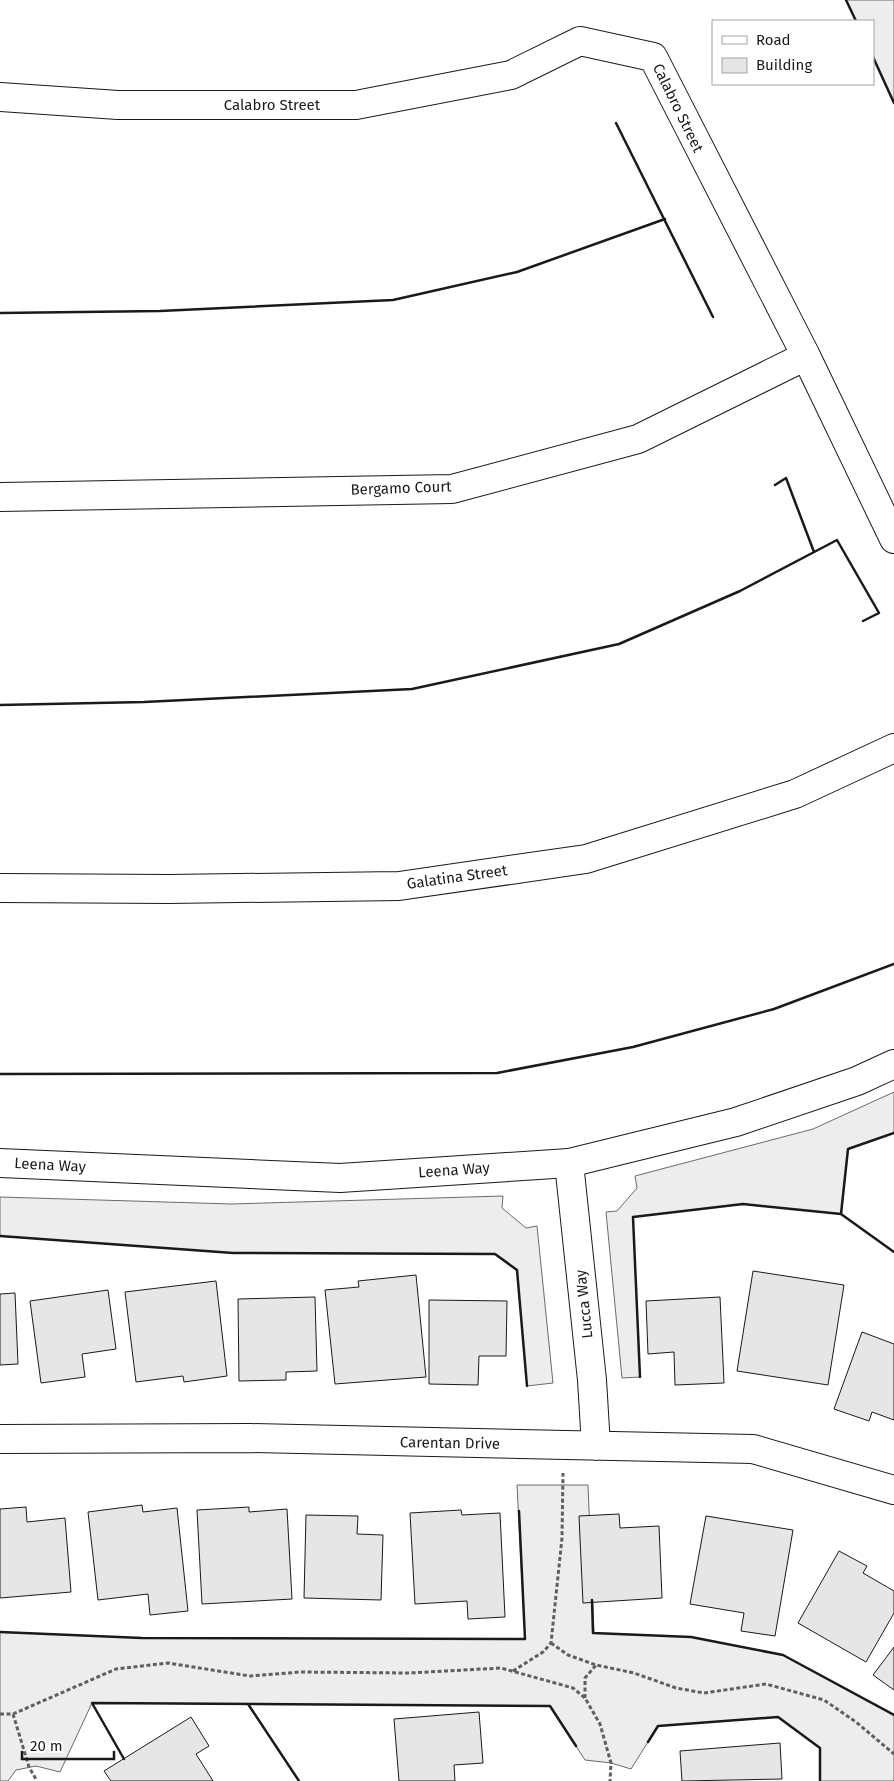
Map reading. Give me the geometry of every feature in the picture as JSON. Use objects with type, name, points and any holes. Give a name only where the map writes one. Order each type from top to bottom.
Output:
[{"type":"street","name":"Calabro Street","points":[[0,97],[118,105],[356,105],[510,75],[580,41],[653,57],[806,356],[894,539]]},
{"type":"street","name":"Bergamo Court","points":[[0,497],[452,489],[638,440],[806,356]]},
{"type":"street","name":"Galatina Street","points":[[0,888],[169,889],[399,886],[586,859],[796,794],[894,748]]},
{"type":"street","name":"Leena Way","points":[[0,1162],[340,1178],[569,1163],[736,1122],[857,1081],[894,1064]]},
{"type":"street","name":"Lucca Way","points":[[569,1163],[592,1380],[596,1446]]},
{"type":"street","name":"Carentan Drive","points":[[0,1439],[250,1438],[753,1449],[894,1490]]},
{"type":"path","points":[[513,1671],[543,1652],[551,1642],[562,1538],[564,1485],[560,1445]]},
{"type":"path","points":[[551,1642],[568,1655],[596,1665],[634,1673],[676,1688],[704,1693],[766,1684],[790,1689],[824,1700],[856,1722],[894,1754]]},
{"type":"path","points":[[0,1714],[13,1714],[116,1669],[168,1662],[250,1676],[300,1672],[410,1673],[465,1668],[501,1668],[573,1688],[585,1698],[600,1724],[611,1763],[610,1781]]},
{"type":"path","points":[[585,1698],[585,1678],[596,1665]]},
{"type":"path","points":[[13,1714],[29,1767],[36,1781]]},
{"type":"shaded area","points":[[846,0],[894,0],[894,103],[874,59],[874,20],[856,20]]},
{"type":"shaded area","points":[[894,1092],[894,1133],[848,1149],[841,1214],[743,1204],[633,1217],[640,1377],[622,1378],[606,1212],[617,1211],[637,1188],[635,1176],[813,1129]]},
{"type":"shaded area","points":[[503,1196],[502,1208],[526,1228],[537,1226],[553,1383],[527,1386],[517,1270],[495,1254],[232,1253],[0,1236],[0,1197],[231,1204]]},
{"type":"shaded area","points":[[517,1485],[588,1485],[594,1633],[691,1637],[783,1655],[894,1715],[894,1781],[820,1781],[820,1748],[778,1717],[658,1726],[631,1769],[611,1763],[585,1760],[550,1706],[92,1703],[60,1772],[36,1766],[16,1770],[8,1781],[0,1781],[0,1632],[142,1638],[525,1639]]},
{"type":"building","points":[[753,1271],[844,1285],[828,1385],[737,1371]]},
{"type":"building","points":[[416,1275],[426,1377],[335,1384],[325,1290],[359,1287],[358,1281]]},
{"type":"building","points":[[216,1281],[227,1376],[184,1382],[183,1376],[136,1382],[125,1292]]},
{"type":"building","points":[[108,1290],[116,1349],[82,1354],[85,1377],[41,1383],[30,1301]]},
{"type":"building","points":[[15,1293],[18,1364],[0,1365],[0,1294]]},
{"type":"building","points":[[315,1297],[317,1371],[286,1372],[286,1380],[239,1381],[238,1299]]},
{"type":"building","points":[[720,1297],[724,1383],[675,1385],[674,1352],[648,1354],[646,1301]]},
{"type":"building","points":[[429,1300],[507,1301],[506,1356],[479,1356],[478,1385],[429,1384]]},
{"type":"building","points":[[862,1332],[894,1344],[894,1420],[872,1412],[869,1421],[834,1409]]},
{"type":"building","points":[[142,1505],[143,1512],[177,1508],[188,1611],[150,1615],[148,1594],[98,1600],[88,1512]]},
{"type":"building","points":[[26,1507],[27,1522],[65,1518],[71,1592],[0,1598],[0,1509]]},
{"type":"building","points":[[249,1507],[249,1512],[287,1509],[292,1599],[202,1604],[197,1510]]},
{"type":"building","points":[[461,1510],[462,1515],[500,1513],[505,1617],[468,1619],[467,1601],[415,1604],[410,1513]]},
{"type":"building","points":[[619,1514],[620,1528],[659,1526],[662,1598],[583,1603],[579,1516]]},
{"type":"building","points":[[306,1515],[358,1516],[357,1534],[383,1535],[381,1600],[304,1598]]},
{"type":"building","points":[[706,1516],[793,1530],[775,1636],[741,1631],[744,1613],[690,1604]]},
{"type":"building","points":[[839,1551],[867,1566],[863,1573],[894,1591],[894,1613],[866,1662],[798,1623]]},
{"type":"building","points":[[894,1647],[894,1690],[873,1675]]},
{"type":"building","points":[[479,1712],[483,1763],[454,1765],[455,1781],[399,1781],[394,1719]]},
{"type":"building","points":[[191,1717],[209,1746],[196,1754],[213,1781],[111,1781],[104,1771]]},
{"type":"building","points":[[780,1743],[782,1779],[682,1781],[680,1751]]},
{"type":"wall","points":[[846,0],[856,20]]},
{"type":"wall","points":[[874,59],[894,103]]},
{"type":"wall","points":[[616,123],[713,317]]},
{"type":"wall","points":[[0,313],[160,311],[393,300],[517,272],[665,219]]},
{"type":"wall","points":[[775,485],[786,478],[814,552]]},
{"type":"wall","points":[[0,705],[144,702],[412,689],[619,644],[740,591],[837,540],[879,613],[863,621]]},
{"type":"wall","points":[[0,1074],[497,1073],[633,1047],[774,1009],[894,964]]},
{"type":"wall","points":[[640,1377],[633,1217],[743,1204],[841,1214],[848,1149],[894,1133]]},
{"type":"wall","points":[[841,1214],[894,1252]]},
{"type":"wall","points":[[0,1236],[233,1253],[495,1254],[517,1270],[527,1386]]},
{"type":"wall","points":[[0,1632],[142,1638],[525,1639],[519,1511]]},
{"type":"wall","points":[[592,1600],[593,1633],[691,1637],[783,1655],[894,1715]]},
{"type":"wall","points":[[124,1759],[92,1703],[550,1706],[576,1746]]},
{"type":"wall","points":[[248,1704],[299,1781]]},
{"type":"wall","points":[[648,1742],[658,1726],[778,1717],[820,1748],[820,1781]]}]
